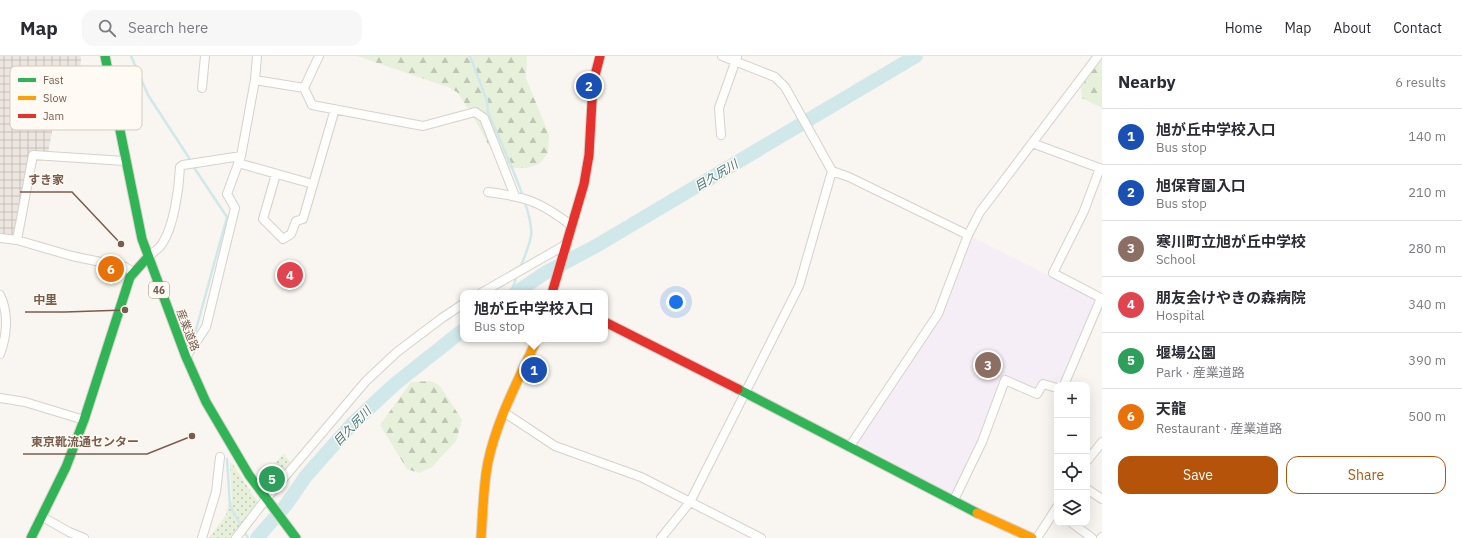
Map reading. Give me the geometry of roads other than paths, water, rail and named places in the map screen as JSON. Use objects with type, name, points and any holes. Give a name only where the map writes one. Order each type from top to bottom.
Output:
[{"type":"street","name":"産業道路","points":[[105,56],[107,66]]},
{"type":"street","points":[[202,88],[205,56]]},
{"type":"street","points":[[186,357],[206,327],[235,208],[226,194],[240,159],[255,80],[257,56]]},
{"type":"street","points":[[304,88],[319,56]]},
{"type":"street","points":[[553,290],[584,184],[589,155],[593,83],[600,56]]},
{"type":"street","points":[[722,56],[736,58],[775,77],[785,87],[832,170],[968,235]]},
{"type":"street","points":[[850,446],[938,314],[968,235],[980,212],[1098,56]]},
{"type":"street","points":[[720,135],[719,108],[736,58]]},
{"type":"street","points":[[255,80],[304,88]]},
{"type":"street","points":[[304,88],[312,105],[423,126],[475,112],[479,113],[484,118],[515,196]]},
{"type":"street","points":[[276,174],[263,219],[284,239],[291,234],[296,221],[303,219],[335,109]]},
{"type":"street","name":"産業道路","points":[[119,130],[148,257],[186,357],[206,402],[245,469],[267,501]]},
{"type":"street","points":[[1032,143],[1101,169],[1084,211],[1053,273],[1101,298],[1065,382]]},
{"type":"street","points":[[17,240],[33,155],[125,161]]},
{"type":"street","points":[[31,538],[66,467],[84,420],[130,277],[148,257],[161,246],[168,233],[179,184],[180,167],[183,165],[240,159],[276,174],[313,184]]},
{"type":"street","points":[[661,538],[690,502],[744,392],[799,286],[832,170]]},
{"type":"street","points":[[488,192],[515,196],[535,202],[550,210],[572,226]]},
{"type":"street","points":[[0,238],[17,240],[72,256],[125,267],[133,272]]},
{"type":"street","points":[[486,290],[567,245]]},
{"type":"street","points":[[0,295],[5,315],[6,332],[0,354]]},
{"type":"street","points":[[236,538],[366,381],[397,352],[460,306]]},
{"type":"street","points":[[608,324],[850,446],[953,502],[1032,538]]},
{"type":"street","points":[[481,538],[487,472],[491,450],[504,413],[536,342]]},
{"type":"street","points":[[953,502],[982,442],[1005,380],[1037,394],[1043,384],[1054,387]]},
{"type":"street","points":[[0,398],[25,402],[84,420]]},
{"type":"street","points":[[504,413],[559,448],[627,472],[761,538]]},
{"type":"street","points":[[1090,457],[1102,442]]},
{"type":"street","points":[[202,538],[216,492],[220,457]]},
{"type":"street","points":[[1088,490],[1102,499]]},
{"type":"street","name":"46","points":[[267,501],[296,538]]},
{"type":"street","points":[[1037,538],[1054,513]]},
{"type":"street","points":[[41,516],[69,532],[84,538]]},
{"type":"street","points":[[1076,526],[1092,538]]},
{"type":"waterway","points":[[131,56],[135,66]]},
{"type":"waterway","points":[[470,56],[487,101],[488,112],[522,193],[531,225],[531,236],[528,248],[520,268]]},
{"type":"waterway","name":"目久尻川","points":[[520,290],[545,273],[596,246],[916,56]]},
{"type":"waterway","points":[[142,81],[148,95],[191,161]]},
{"type":"waterway","points":[[193,166],[227,217],[195,333]]},
{"type":"waterway","points":[[512,290],[517,275]]},
{"type":"waterway","name":"目久尻川","points":[[257,538],[286,505],[306,476],[353,423],[395,384],[460,332]]},
{"type":"waterway","points":[[227,459],[230,506],[242,527]]},
{"type":"waterway","points":[[244,531],[248,538]]},
{"type":"place","name":"旭保育園入口","points":[[589,86]]},
{"type":"place","name":"すき家","points":[[121,244]]},
{"type":"place","name":"天龍","points":[[111,269]]},
{"type":"place","name":"朋友会けやきの森病院","points":[[290,275]]},
{"type":"place","name":"中里","points":[[125,310]]},
{"type":"place","name":"寒川町立旭が丘中学校","points":[[988,365]]},
{"type":"place","name":"旭が丘中学校入口","points":[[534,370]]},
{"type":"place","name":"東京靴流通センター","points":[[192,436]]},
{"type":"place","name":"堰場公園","points":[[272,479]]}]
